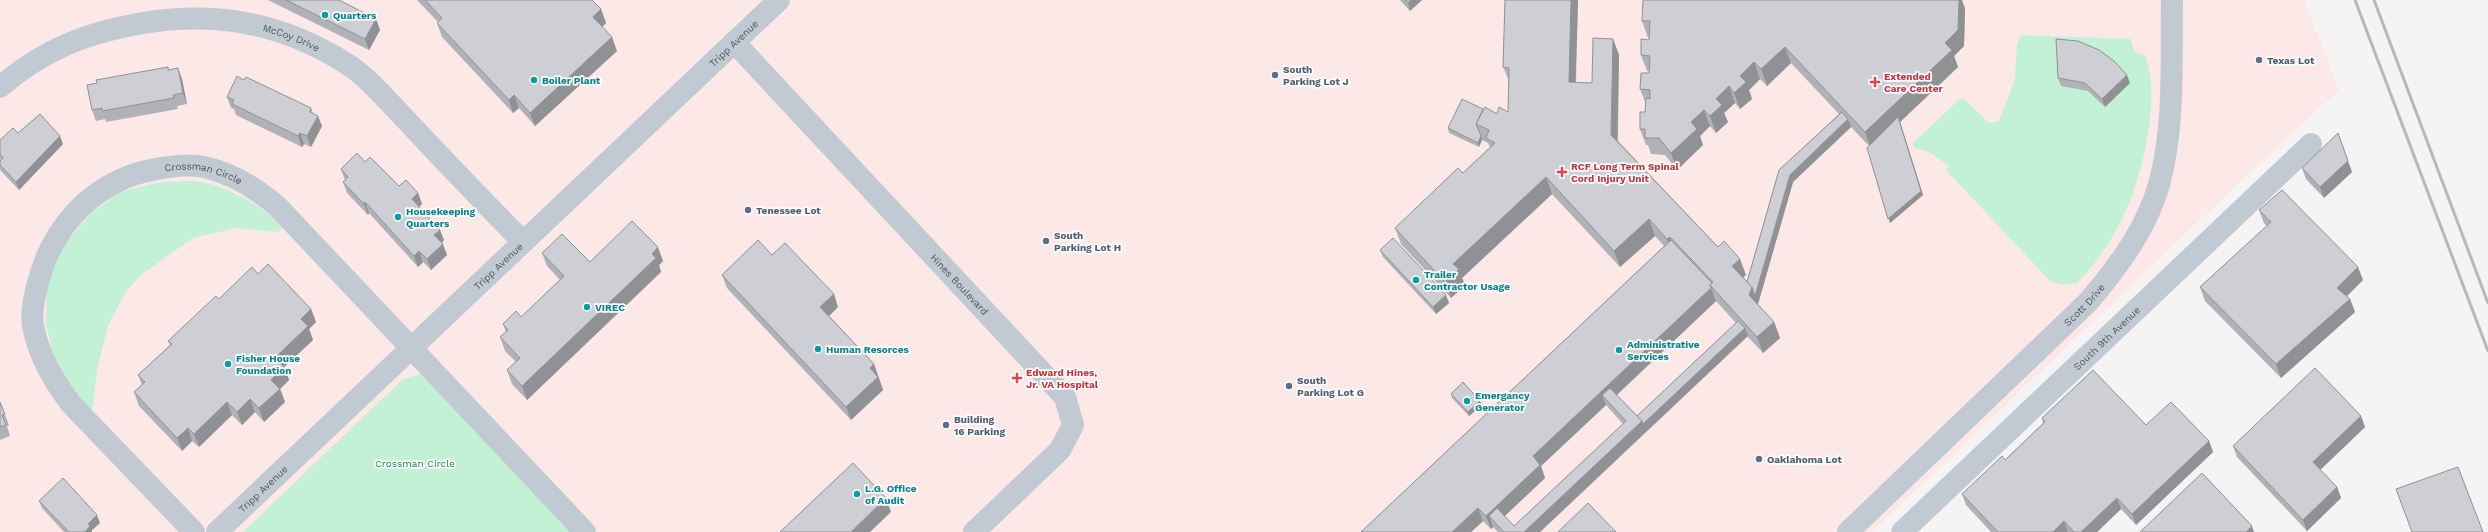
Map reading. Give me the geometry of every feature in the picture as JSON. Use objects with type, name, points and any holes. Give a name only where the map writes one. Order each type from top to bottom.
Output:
[{"type":"street","name":"Tripp Avenue","points":[[217,532],[779,0]]},
{"type":"street","name":"Scott Drive","points":[[1848,532],[2088,302],[2115,270],[2140,230],[2160,182],[2168,138],[2172,104],[2172,0]]},
{"type":"street","name":"McCoy Drive","points":[[0,87],[18,71],[51,50],[87,35],[166,19],[212,18],[260,24],[302,40],[345,62],[376,89],[523,242]]},
{"type":"street","name":"Hines Boulevard","points":[[734,42],[1065,397],[1072,424],[1060,450],[974,532]]},
{"type":"street","name":"South 9th Avenue","points":[[1902,532],[2312,144]]},
{"type":"street","name":"Crossman Circle","points":[[194,532],[70,404],[53,380],[41,355],[33,324],[36,293],[43,266],[58,232],[78,208],[102,190],[129,175],[181,165],[204,167],[229,176],[254,188],[278,207],[412,347],[585,532]]},
{"type":"shaded area","name":"Edward Hines, Jr. VA Hospital","points":[[0,0],[2304,0],[2339,90],[2247,175],[1872,532],[0,532]]},
{"type":"green space","points":[[2021,35],[2131,39],[2134,52],[2145,55],[2148,65],[2151,84],[2150,113],[2148,133],[2139,175],[2124,214],[2115,232],[2104,250],[2077,283],[2065,285],[2051,282],[1946,170],[1949,166],[1929,152],[1914,148],[1913,143],[1962,97],[1989,123],[1999,121],[2015,79],[2017,44]]},
{"type":"green space","points":[[196,181],[222,188],[256,205],[275,220],[282,228],[278,232],[236,228],[193,238],[141,275],[125,293],[108,326],[97,370],[92,411],[87,411],[55,362],[46,324],[47,286],[63,246],[90,214],[120,192],[161,182]]},
{"type":"green space","name":"Crossman Circle","points":[[421,374],[426,376],[575,532],[243,532],[403,379]]},
{"type":"building","points":[[286,0],[339,0],[376,19],[365,39]]},
{"type":"building","name":"Boiler Plant","points":[[425,0],[592,0],[601,9],[593,17],[612,37],[530,113],[514,95],[509,100],[437,23],[442,18]]},
{"type":"building","name":"RCF Long Term Spinal Cord Injury Unit","points":[[1505,0],[1571,0],[1569,82],[1592,83],[1593,38],[1613,39],[1611,135],[1718,247],[1724,241],[1740,259],[1732,266],[1752,287],[1749,295],[1774,322],[1757,337],[1710,285],[1713,282],[1670,237],[1667,239],[1649,219],[1614,251],[1546,177],[1453,264],[1459,269],[1445,282],[1395,228],[1458,168],[1463,173],[1495,143],[1486,138],[1489,130],[1476,124],[1485,107],[1497,114],[1499,107],[1508,112],[1509,68],[1503,67]]},
{"type":"building","name":"Extended Care Center","points":[[1643,0],[1959,0],[1958,30],[1945,43],[1952,50],[1865,132],[1785,47],[1761,69],[1754,62],[1740,76],[1746,82],[1734,93],[1729,86],[1716,99],[1722,105],[1710,116],[1704,110],[1691,122],[1697,129],[1671,153],[1659,138],[1645,138],[1645,129],[1640,129],[1640,112],[1645,112],[1646,98],[1650,99],[1650,90],[1640,89],[1641,73],[1649,73],[1650,56],[1641,55],[1641,39],[1649,40],[1650,21],[1642,21]]},
{"type":"building","points":[[2056,39],[2078,41],[2099,50],[2114,61],[2127,75],[2102,99],[2085,83],[2058,78]]},
{"type":"building","points":[[168,67],[168,70],[178,68],[183,93],[173,95],[174,98],[102,111],[102,108],[92,110],[87,85],[97,83],[96,80]]},
{"type":"building","points":[[237,76],[244,80],[246,77],[311,108],[310,112],[318,116],[307,136],[300,133],[298,136],[232,104],[234,100],[227,97]]},
{"type":"building","points":[[1462,99],[1483,109],[1476,124],[1481,136],[1478,143],[1448,128]]},
{"type":"building","points":[[1842,112],[1848,119],[1790,175],[1755,296],[1752,287],[1747,282],[1779,170]]},
{"type":"building","points":[[40,114],[60,136],[16,182],[0,165],[0,161],[3,158],[0,154],[0,140],[13,128],[18,133]]},
{"type":"building","points":[[1898,117],[1921,191],[1888,219],[1867,148]]},
{"type":"building","points":[[2338,133],[2348,161],[2320,187],[2302,168]]},
{"type":"building","name":"Housekeeping Quarters","points":[[357,153],[365,162],[370,157],[399,186],[406,180],[418,193],[412,199],[440,230],[434,235],[443,244],[427,259],[419,251],[414,256],[365,202],[364,204],[343,182],[348,177],[341,169]]},
{"type":"building","points":[[2282,190],[2358,267],[2337,288],[2350,299],[2276,364],[2200,287],[2271,222],[2259,210]]},
{"type":"building","name":"VIREC","points":[[632,221],[658,247],[652,254],[656,258],[522,386],[507,370],[520,358],[500,337],[508,330],[503,324],[516,311],[521,317],[564,276],[542,253],[562,234],[590,262]]},
{"type":"building","name":"Trailer Contractor Usage","points":[[1393,238],[1446,295],[1433,307],[1380,250]]},
{"type":"building","name":"Human Resorces","points":[[758,240],[772,255],[785,243],[834,294],[820,307],[874,364],[870,368],[878,377],[846,407],[722,275]]},
{"type":"building","name":"Administrative Services","points":[[1671,240],[1712,283],[1710,285],[1711,288],[1533,456],[1540,465],[1486,516],[1478,508],[1452,532],[1361,532]]},
{"type":"building","name":"Fisher House Foundation","points":[[268,264],[311,309],[301,319],[308,326],[275,358],[284,367],[271,380],[280,389],[259,408],[250,399],[237,412],[227,402],[194,434],[188,428],[177,438],[134,392],[145,382],[138,375],[172,344],[168,341],[216,296],[219,299],[252,267],[258,274]]},
{"type":"building","points":[[1738,321],[1745,328],[1643,424],[1637,416]]},
{"type":"building","points":[[2315,368],[2361,416],[2313,462],[2337,487],[2303,520],[2233,446]]},
{"type":"building","points":[[2093,370],[2146,425],[2171,402],[2209,441],[2132,514],[2117,498],[2081,532],[2074,532],[2064,521],[2053,532],[1998,532],[1962,494],[2002,456],[2005,460],[2045,422],[2042,418]]},
{"type":"building","name":"Emergancy Generator","points":[[1463,382],[1480,401],[1468,412],[1451,394]]},
{"type":"building","points":[[1610,388],[1642,421],[1524,532],[1504,532],[1489,516],[1497,508],[1514,526],[1626,421],[1602,395]]},
{"type":"building","points":[[0,402],[5,414],[2,415],[6,425],[0,427]]},
{"type":"building","name":"L.G. Office of Audit","points":[[853,463],[886,498],[851,532],[780,532]]},
{"type":"building","points":[[2458,467],[2483,532],[2412,532],[2396,489]]},
{"type":"building","points":[[2202,473],[2252,526],[2246,532],[2140,532]]},
{"type":"building","points":[[63,478],[97,515],[88,524],[90,526],[85,532],[69,532],[39,501]]},
{"type":"building","points":[[1588,503],[1616,532],[1558,532]]},
{"type":"railway","points":[[2355,0],[2488,351]]},
{"type":"railway","points":[[2374,0],[2488,303]]},
{"type":"place","name":"Quarters","points":[[325,15]]},
{"type":"place","name":"Texas Lot","points":[[2259,60]]},
{"type":"place","name":"South Parking Lot J","points":[[1275,75]]},
{"type":"place","name":"Boiler Plant","points":[[534,80]]},
{"type":"place","name":"Extended Care Center","points":[[1875,82]]},
{"type":"place","name":"RCF Long Term Spinal Cord Injury Unit","points":[[1562,172]]},
{"type":"place","name":"Tenessee Lot","points":[[748,210]]},
{"type":"place","name":"Housekeeping Quarters","points":[[398,217]]},
{"type":"place","name":"South Parking Lot H","points":[[1046,241]]},
{"type":"place","name":"Trailer Contractor Usage","points":[[1416,280]]},
{"type":"place","name":"VIREC","points":[[587,307]]},
{"type":"place","name":"Human Resorces","points":[[818,349]]},
{"type":"place","name":"Administrative Services","points":[[1619,350]]},
{"type":"place","name":"Fisher House Foundation","points":[[228,364]]},
{"type":"place","name":"Edward Hines, Jr. VA Hospital","points":[[1017,378]]},
{"type":"place","name":"South Parking Lot G","points":[[1289,386]]},
{"type":"place","name":"Emergancy Generator","points":[[1467,401]]},
{"type":"place","name":"Building 16 Parking","points":[[946,425]]},
{"type":"place","name":"Oaklahoma Lot","points":[[1759,459]]},
{"type":"place","name":"L.G. Office of Audit","points":[[857,494]]}]
